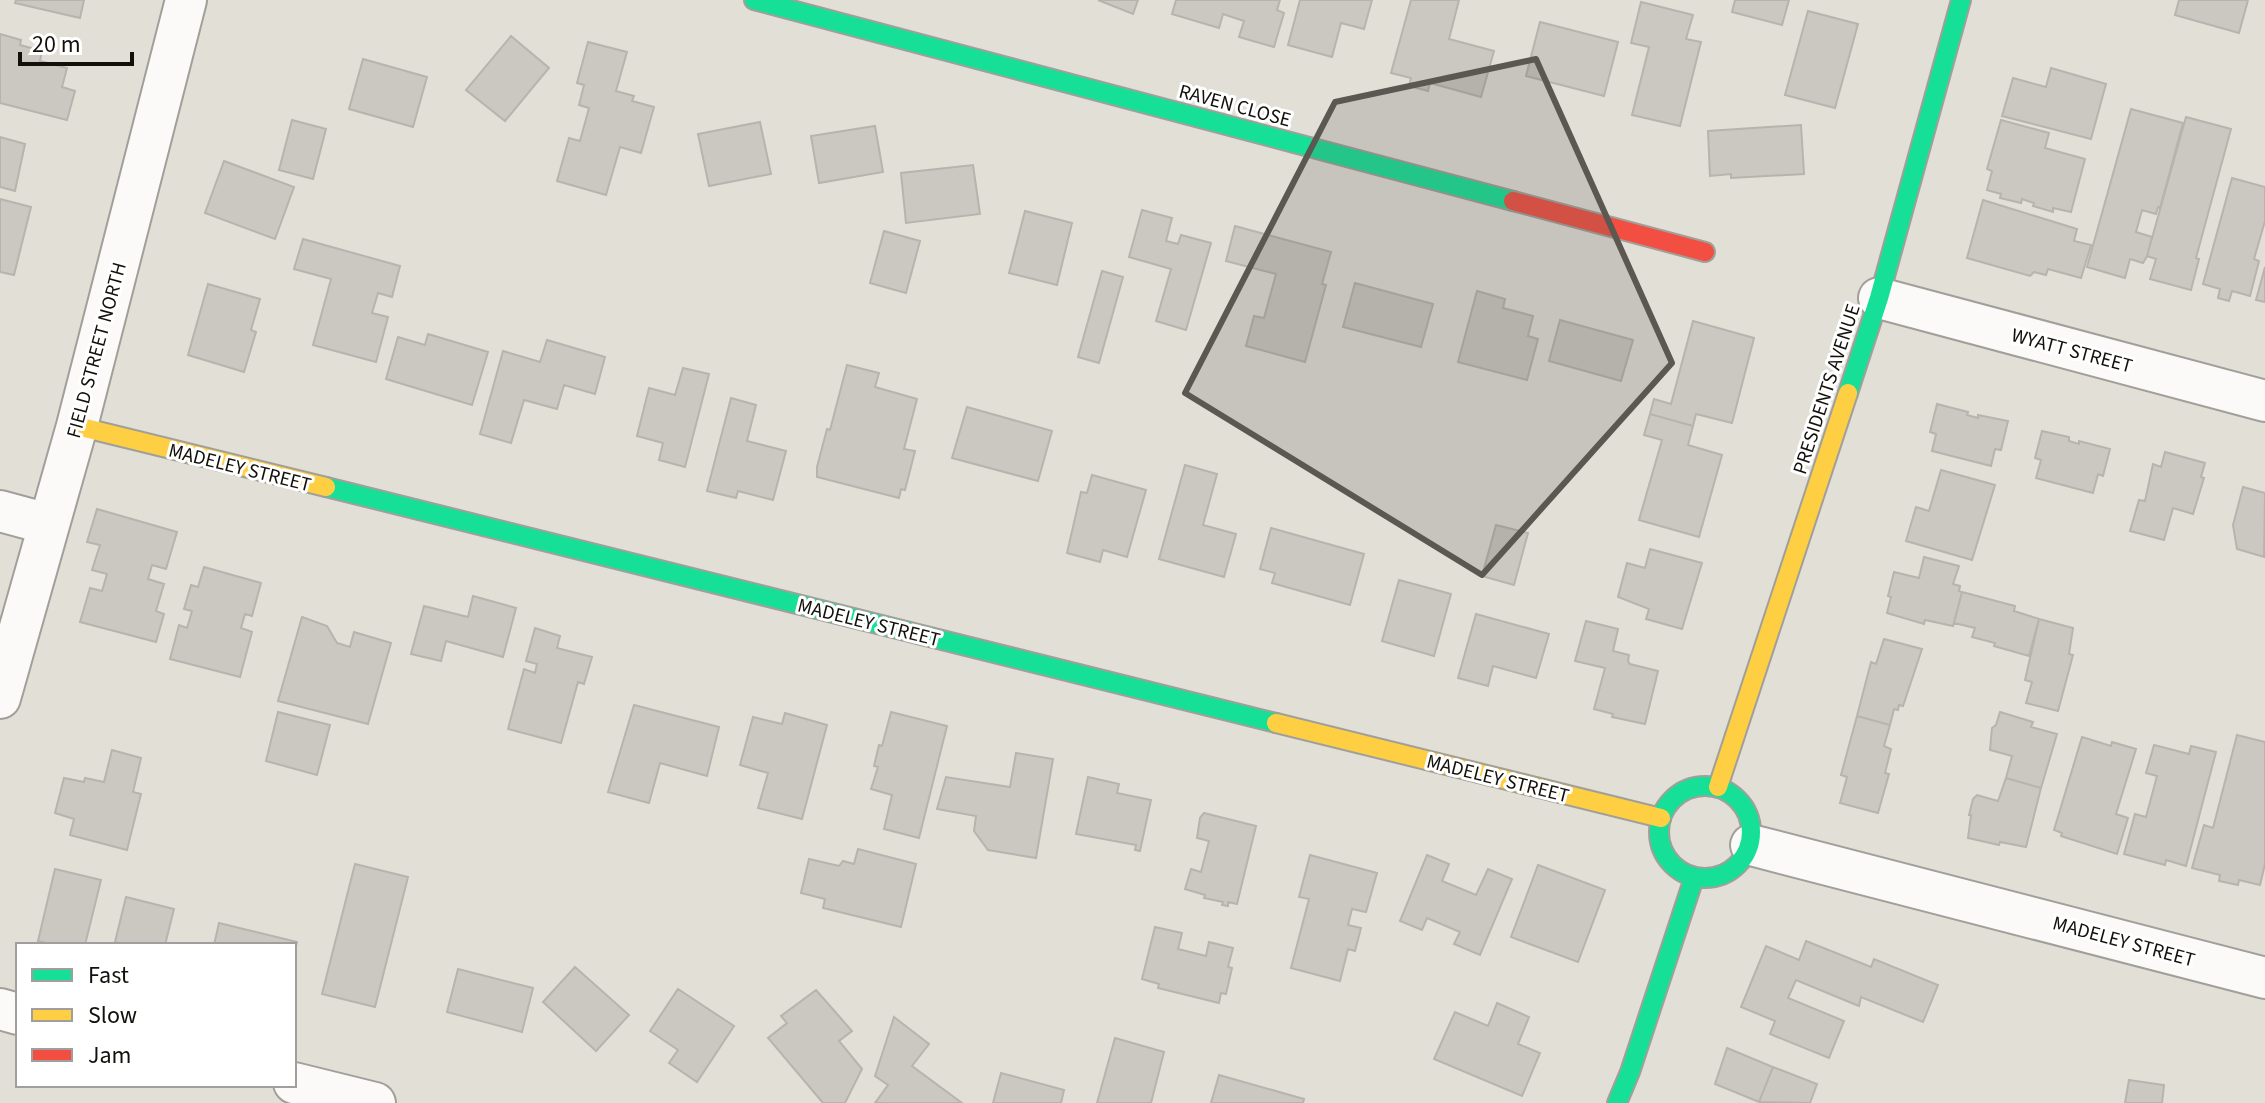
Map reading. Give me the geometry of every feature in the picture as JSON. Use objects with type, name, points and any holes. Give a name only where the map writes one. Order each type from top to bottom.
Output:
[{"type":"street","name":"FIELD STREET NORTH","points":[[0,698],[77,426],[186,0]]},
{"type":"street","name":"RAVEN CLOSE","points":[[754,0],[1705,252]]},
{"type":"street","name":"PRESIDENTS AVENUE","points":[[1718,787],[1879,298],[1961,0]]},
{"type":"street","name":"WYATT STREET","points":[[1879,298],[2265,401]]},
{"type":"street","name":"MADELEY STREET","points":[[77,426],[1661,818]]},
{"type":"street","points":[[0,511],[48,524]]},
{"type":"street","points":[[1700,785],[1718,787],[1734,796],[1746,810],[1752,827],[1751,845],[1743,861],[1729,873],[1712,879],[1694,878],[1676,870],[1664,855],[1658,837],[1661,818],[1669,802],[1683,791],[1700,785]]},
{"type":"street","name":"MADELEY STREET","points":[[1751,845],[2265,978]]},
{"type":"street","points":[[1617,1103],[1694,878]]},
{"type":"street","points":[[296,1083],[375,1103]]},
{"type":"highlighted area","points":[[1536,59],[1672,363],[1482,575],[1185,393],[1335,102]]},
{"type":"building","points":[[16,0],[84,0],[80,18],[15,3]]},
{"type":"building","points":[[1098,0],[1138,0],[1133,14]]},
{"type":"building","points":[[1176,0],[1280,0],[1277,10],[1284,13],[1274,47],[1239,37],[1244,21],[1223,14],[1219,28],[1172,14]]},
{"type":"building","points":[[1300,0],[1372,0],[1364,29],[1341,23],[1332,57],[1288,45]]},
{"type":"building","points":[[1411,0],[1459,0],[1449,39],[1494,51],[1481,97],[1430,83],[1428,91],[1409,86],[1411,78],[1391,73]]},
{"type":"building","points":[[1735,0],[1789,0],[1782,25],[1732,12]]},
{"type":"building","points":[[2179,0],[2248,0],[2239,33],[2175,15]]},
{"type":"building","points":[[1641,2],[1693,15],[1686,39],[1701,42],[1680,126],[1632,115],[1649,47],[1631,43]]},
{"type":"building","points":[[1808,11],[1858,24],[1835,108],[1785,95]]},
{"type":"building","points":[[1540,22],[1618,42],[1604,96],[1526,76]]},
{"type":"building","points":[[0,34],[21,40],[20,45],[42,51],[40,61],[67,68],[62,87],[75,91],[67,120],[0,103]]},
{"type":"building","points":[[511,36],[549,68],[505,121],[466,90]]},
{"type":"building","points":[[588,42],[627,52],[616,91],[634,96],[632,101],[654,107],[641,153],[620,147],[606,195],[557,181],[569,138],[580,141],[589,108],[579,105],[584,85],[577,83]]},
{"type":"building","points":[[363,59],[427,77],[413,127],[349,109]]},
{"type":"building","points":[[2051,68],[2106,84],[2091,139],[2002,116],[2013,78],[2046,87]]},
{"type":"building","points":[[2131,109],[2183,123],[2160,208],[2156,214],[2142,210],[2136,232],[2152,237],[2147,256],[2143,263],[2130,259],[2125,278],[2087,267]]},
{"type":"building","points":[[2186,117],[2231,129],[2196,258],[2199,259],[2191,290],[2150,279],[2156,259],[2147,256]]},
{"type":"building","points":[[292,120],[326,129],[313,179],[279,170]]},
{"type":"building","points":[[2001,120],[2049,133],[2045,148],[2085,159],[2071,212],[2053,208],[2053,212],[2022,199],[2021,203],[2000,198],[2001,194],[1987,190],[1992,171],[1987,169]]},
{"type":"building","points":[[760,122],[771,174],[709,186],[698,134]]},
{"type":"building","points":[[1801,125],[1804,174],[1731,178],[1731,174],[1710,176],[1708,131]]},
{"type":"building","points":[[875,126],[883,172],[819,183],[811,136]]},
{"type":"building","points":[[0,137],[25,144],[15,191],[0,187]]},
{"type":"building","points":[[224,161],[294,187],[275,239],[205,213]]},
{"type":"building","points":[[973,165],[980,214],[906,223],[901,173]]},
{"type":"building","points":[[2232,178],[2265,187],[2265,221],[2254,259],[2259,261],[2250,296],[2232,291],[2229,301],[2218,298],[2220,289],[2203,284]]},
{"type":"building","points":[[0,199],[31,207],[14,275],[0,272]]},
{"type":"building","points":[[1983,200],[2077,229],[2074,241],[2091,245],[2081,278],[2048,269],[2046,275],[2034,272],[2030,276],[1967,258]]},
{"type":"building","points":[[1142,210],[1172,218],[1166,241],[1178,244],[1181,235],[1211,243],[1186,330],[1156,321],[1171,269],[1129,257]]},
{"type":"building","points":[[1025,211],[1072,223],[1057,285],[1009,273]]},
{"type":"building","points":[[1235,226],[1331,252],[1322,284],[1326,285],[1305,362],[1246,346],[1254,316],[1264,318],[1276,274],[1226,261]]},
{"type":"building","points":[[884,231],[920,241],[906,293],[870,283]]},
{"type":"building","points":[[303,239],[400,266],[392,297],[378,293],[372,313],[388,317],[376,362],[313,345],[331,279],[294,269]]},
{"type":"building","points":[[2265,267],[2265,302],[2256,300]]},
{"type":"building","points":[[1102,271],[1123,277],[1099,363],[1078,357]]},
{"type":"building","points":[[1355,283],[1433,304],[1421,347],[1343,327]]},
{"type":"building","points":[[208,284],[260,299],[251,330],[256,332],[244,372],[188,355]]},
{"type":"building","points":[[1477,291],[1505,299],[1503,308],[1533,316],[1528,336],[1538,339],[1527,380],[1458,362]]},
{"type":"building","points":[[1560,320],[1633,340],[1621,381],[1549,361]]},
{"type":"building","points":[[1693,321],[1754,338],[1732,423],[1696,414],[1693,426],[1650,414],[1654,399],[1671,404]]},
{"type":"building","points":[[428,334],[488,352],[472,405],[386,379],[398,337],[425,345]]},
{"type":"building","points":[[547,340],[605,357],[595,394],[564,385],[557,409],[524,400],[511,443],[480,434],[503,351],[540,362]]},
{"type":"building","points":[[847,365],[879,373],[875,387],[917,399],[904,449],[915,451],[905,490],[901,489],[899,498],[817,477],[827,429],[830,430]]},
{"type":"building","points":[[683,368],[709,374],[685,467],[659,460],[663,443],[637,436],[649,388],[675,395]]},
{"type":"building","points":[[731,398],[756,405],[747,441],[786,451],[773,500],[738,491],[736,498],[707,491]]},
{"type":"building","points":[[1937,404],[1968,412],[1967,415],[1978,418],[1978,415],[2008,421],[2001,450],[1995,449],[1991,466],[1932,451],[1936,434],[1930,432]]},
{"type":"building","points":[[967,407],[1052,431],[1038,481],[952,458]]},
{"type":"building","points":[[1650,414],[1693,426],[1688,445],[1722,455],[1699,537],[1639,520],[1662,440],[1644,435]]},
{"type":"building","points":[[2042,431],[2069,437],[2069,441],[2079,444],[2079,441],[2110,449],[2103,476],[2098,474],[2093,493],[2036,478],[2041,460],[2035,458]]},
{"type":"building","points":[[2165,452],[2205,463],[2201,477],[2204,478],[2193,514],[2173,508],[2164,540],[2130,531],[2139,500],[2145,501],[2153,464],[2161,467]]},
{"type":"building","points":[[1185,465],[1217,474],[1203,525],[1236,534],[1224,577],[1159,559]]},
{"type":"building","points":[[1941,470],[1995,485],[1972,560],[1906,541],[1916,507],[1929,511]]},
{"type":"building","points":[[1092,475],[1146,490],[1127,557],[1103,550],[1100,562],[1067,553],[1081,492],[1087,493]]},
{"type":"building","points":[[2243,487],[2265,493],[2264,557],[2237,549],[2233,525]]},
{"type":"building","points":[[97,509],[177,532],[166,569],[152,565],[148,579],[164,584],[156,611],[164,614],[156,642],[80,622],[90,588],[102,591],[107,574],[92,570],[100,545],[87,542]]},
{"type":"building","points":[[1496,525],[1528,533],[1514,585],[1482,576]]},
{"type":"building","points":[[1271,528],[1364,554],[1350,605],[1272,583],[1275,573],[1260,569]]},
{"type":"building","points":[[1650,549],[1702,563],[1682,629],[1646,619],[1649,609],[1618,597],[1627,563],[1645,568]]},
{"type":"building","points":[[1924,557],[1959,566],[1953,584],[1960,586],[1959,591],[1962,592],[1953,626],[1925,620],[1924,624],[1887,613],[1894,572],[1919,578]]},
{"type":"building","points":[[204,567],[261,583],[252,616],[245,614],[241,628],[252,632],[240,677],[170,659],[179,625],[187,628],[192,611],[184,609],[191,585],[198,587]]},
{"type":"building","points":[[1399,580],[1451,594],[1434,656],[1382,641]]},
{"type":"building","points":[[1962,592],[2015,606],[2014,611],[2039,619],[2029,656],[1972,637],[1975,628],[1954,623]]},
{"type":"building","points":[[473,596],[516,608],[503,657],[446,641],[441,661],[411,654],[424,606],[468,617]]},
{"type":"building","points":[[1476,614],[1549,634],[1536,678],[1493,666],[1488,686],[1458,678]]},
{"type":"building","points":[[302,617],[327,626],[337,643],[350,647],[354,632],[391,643],[368,724],[278,701]]},
{"type":"building","points":[[2039,619],[2073,628],[2069,654],[2073,655],[2058,711],[2026,703],[2032,682],[2025,680]]},
{"type":"building","points":[[1586,621],[1618,629],[1613,651],[1629,655],[1630,664],[1658,671],[1645,724],[1612,717],[1613,714],[1594,709],[1605,668],[1575,661]]},
{"type":"building","points":[[535,628],[560,636],[557,648],[592,657],[584,684],[578,682],[561,743],[508,729],[524,669],[535,673],[537,664],[526,661]]},
{"type":"building","points":[[1884,639],[1922,649],[1903,706],[1894,709],[1890,725],[1857,716],[1871,662],[1876,664]]},
{"type":"building","points":[[634,705],[719,727],[707,776],[660,763],[649,803],[608,792]]},
{"type":"building","points":[[278,712],[330,725],[317,775],[266,761]]},
{"type":"building","points":[[891,712],[947,726],[919,838],[884,829],[892,795],[871,789],[878,767],[874,766],[879,745],[882,746]]},
{"type":"building","points":[[2000,712],[2033,722],[2031,727],[2057,734],[2041,788],[2006,778],[2012,756],[1990,750],[1992,728]]},
{"type":"building","points":[[785,713],[827,725],[802,819],[758,808],[768,773],[740,765],[753,717],[782,724]]},
{"type":"building","points":[[1857,716],[1890,725],[1884,746],[1891,749],[1885,773],[1889,774],[1878,813],[1840,803],[1847,777],[1841,775]]},
{"type":"building","points":[[2237,735],[2265,742],[2265,864],[2260,885],[2239,880],[2238,885],[2219,881],[2220,875],[2192,868],[2204,825],[2213,828]]},
{"type":"building","points":[[2082,737],[2111,746],[2112,742],[2136,749],[2116,814],[2128,818],[2117,854],[2061,836],[2062,833],[2054,830]]},
{"type":"building","points":[[2154,745],[2189,754],[2191,746],[2216,752],[2186,866],[2166,860],[2165,865],[2124,854],[2135,814],[2146,817],[2157,776],[2146,773]]},
{"type":"building","points":[[112,750],[141,758],[133,792],[141,794],[127,850],[70,835],[74,819],[55,813],[64,778],[104,782]]},
{"type":"building","points":[[1016,753],[1053,759],[1036,858],[988,850],[974,831],[976,816],[937,809],[946,777],[1010,787]]},
{"type":"building","points":[[1088,777],[1119,784],[1117,793],[1151,800],[1140,851],[1135,850],[1136,845],[1076,834]]},
{"type":"building","points":[[2006,778],[2041,788],[2026,847],[1968,838],[1973,799],[1977,795],[1998,801]]},
{"type":"building","points":[[1204,813],[1256,826],[1237,904],[1228,902],[1228,906],[1222,905],[1223,902],[1185,889],[1191,869],[1201,872],[1209,841],[1197,838],[1200,818]]},
{"type":"building","points":[[858,849],[916,864],[901,927],[823,908],[825,899],[801,893],[809,859],[839,866],[843,861],[854,864]]},
{"type":"building","points":[[1310,855],[1377,873],[1366,912],[1352,909],[1348,925],[1361,928],[1355,951],[1348,949],[1340,981],[1291,968],[1309,899],[1299,897]]},
{"type":"building","points":[[1427,855],[1449,864],[1442,881],[1476,895],[1488,869],[1512,879],[1480,955],[1454,944],[1460,932],[1427,918],[1422,930],[1400,921]]},
{"type":"building","points":[[355,864],[408,877],[375,1007],[322,994]]},
{"type":"building","points":[[1538,865],[1605,890],[1578,962],[1511,937]]},
{"type":"building","points":[[55,869],[101,880],[85,943],[38,941]]},
{"type":"building","points":[[126,897],[174,909],[166,943],[115,942]]},
{"type":"building","points":[[219,923],[297,942],[296,946],[296,943],[214,943]]},
{"type":"building","points":[[1155,927],[1182,933],[1178,949],[1206,956],[1209,942],[1233,948],[1226,994],[1221,993],[1219,1003],[1158,988],[1159,984],[1142,979]]},
{"type":"building","points":[[1806,941],[1871,967],[1874,959],[1938,985],[1923,1022],[1861,997],[1859,1006],[1796,980],[1788,998],[1844,1021],[1829,1058],[1770,1034],[1775,1021],[1741,1007],[1766,946],[1799,960]]},
{"type":"building","points":[[575,967],[629,1015],[596,1051],[543,1002]]},
{"type":"building","points":[[458,969],[533,988],[522,1032],[447,1012]]},
{"type":"building","points":[[678,989],[734,1026],[697,1082],[669,1063],[678,1050],[650,1031]]},
{"type":"building","points":[[816,990],[852,1031],[839,1041],[862,1069],[845,1103],[823,1103],[768,1038],[787,1023],[781,1016]]},
{"type":"building","points":[[1497,1003],[1529,1017],[1518,1044],[1540,1053],[1522,1096],[1434,1059],[1455,1012],[1488,1026]]},
{"type":"building","points":[[894,1017],[929,1044],[912,1066],[962,1103],[875,1103],[888,1085],[875,1076]]},
{"type":"building","points":[[1115,1038],[1164,1052],[1151,1103],[1097,1103]]},
{"type":"building","points":[[1727,1048],[1773,1067],[1759,1102],[1715,1084]]},
{"type":"building","points":[[1773,1067],[1817,1084],[1810,1103],[1759,1102]]},
{"type":"building","points":[[1001,1073],[1064,1090],[1061,1103],[993,1103]]},
{"type":"building","points":[[1219,1075],[1304,1099],[1303,1103],[1211,1103]]},
{"type":"building","points":[[2129,1080],[2164,1085],[2162,1103],[2125,1103]]},
{"type":"traffic: fast","points":[[754,0],[1513,201]]},
{"type":"traffic: fast","points":[[1848,393],[1879,298],[1961,0]]},
{"type":"traffic: fast","points":[[326,487],[1276,723]]},
{"type":"traffic: fast","points":[[1696,786],[1714,786],[1731,793],[1744,806],[1751,832],[1744,858],[1731,871],[1714,878],[1696,878],[1679,871],[1666,858],[1659,841],[1659,823],[1666,806],[1679,793],[1696,786]]},
{"type":"traffic: fast","points":[[1617,1103],[1694,878]]},
{"type":"traffic: slow","points":[[1718,787],[1848,393]]},
{"type":"traffic: slow","points":[[77,426],[326,487]]},
{"type":"traffic: slow","points":[[1276,723],[1661,818]]},
{"type":"traffic: jam","points":[[1513,201],[1705,252]]}]
